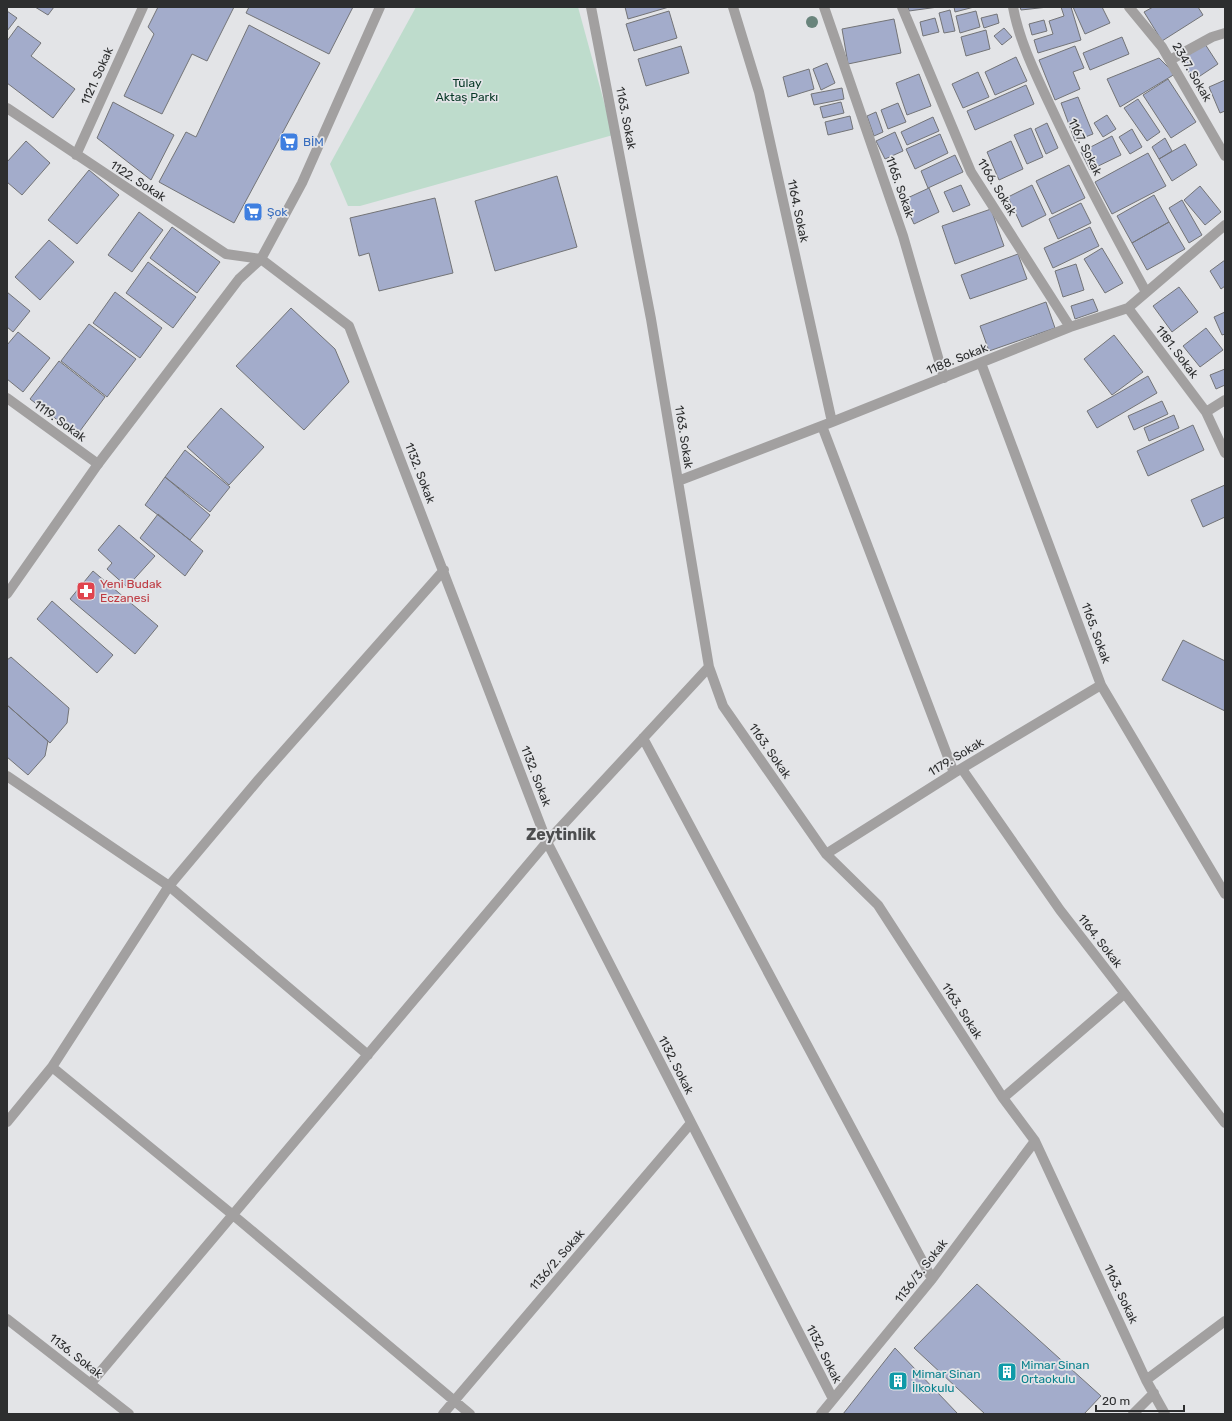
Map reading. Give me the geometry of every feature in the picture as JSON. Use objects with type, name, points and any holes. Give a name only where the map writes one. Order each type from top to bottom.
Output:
[{"type":"street","name":"1121. Sokak","points":[[76,155],[143,7]]},
{"type":"street","points":[[7,594],[98,464],[239,279],[261,259],[302,183],[380,7]]},
{"type":"street","name":"1163. Sokak","points":[[591,7],[651,319],[709,667],[723,706],[826,854],[878,905],[1003,1098],[1036,1141],[1146,1380],[1165,1414]]},
{"type":"street","name":"1164. Sokak","points":[[733,7],[759,92],[832,422]]},
{"type":"street","name":"1165. Sokak","points":[[824,7],[903,236],[944,378]]},
{"type":"street","name":"1166. Sokak","points":[[902,7],[971,172],[1070,327]]},
{"type":"street","name":"1167. Sokak","points":[[1013,7],[1015,18],[1033,67],[1076,162],[1146,292]]},
{"type":"street","name":"2347. Sokak","points":[[1129,7],[1162,47],[1225,156]]},
{"type":"street","points":[[1170,60],[1212,37],[1225,33]]},
{"type":"street","name":"1122. Sokak","points":[[7,108],[226,254],[261,259]]},
{"type":"street","name":"1188. Sokak","points":[[678,481],[822,426],[1070,327],[1128,308],[1225,225]]},
{"type":"street","name":"1132. Sokak","points":[[261,259],[349,326],[444,570],[547,842],[833,1399]]},
{"type":"street","name":"1181. Sokak","points":[[1128,308],[1206,412],[1225,453]]},
{"type":"street","name":"1165. Sokak","points":[[981,363],[1101,685],[1225,894]]},
{"type":"street","name":"1119. Sokak","points":[[7,398],[98,464]]},
{"type":"street","points":[[1206,412],[1225,400]]},
{"type":"street","name":"1164. Sokak","points":[[822,426],[958,771],[1060,910],[1225,1123]]},
{"type":"street","points":[[7,1122],[52,1067],[169,886],[259,779],[444,570]]},
{"type":"street","points":[[91,1383],[547,842],[709,667]]},
{"type":"street","name":"1179. Sokak","points":[[826,854],[958,771],[1101,685]]},
{"type":"street","points":[[643,738],[932,1279]]},
{"type":"street","points":[[7,776],[169,886],[368,1055]]},
{"type":"street","points":[[1003,1098],[1124,994]]},
{"type":"street","points":[[52,1067],[233,1215],[470,1414]]},
{"type":"street","name":"1136/2. Sokak","points":[[443,1414],[691,1124]]},
{"type":"street","name":"1136/3. Sokak","points":[[821,1414],[932,1279],[1036,1141]]},
{"type":"street","name":"1136. Sokak","points":[[7,1319],[129,1414]]},
{"type":"street","points":[[1146,1380],[1225,1321]]},
{"type":"street","points":[[1133,1414],[1154,1394]]},
{"type":"green space","name":"Tülay Aktaş Parkı","points":[[416,7],[578,7],[613,135],[360,206],[348,206],[330,164]]},
{"type":"building","points":[[35,7],[54,7],[48,15]]},
{"type":"building","points":[[158,7],[234,7],[207,61],[192,54],[162,114],[124,96],[154,34],[148,27]]},
{"type":"building","points":[[249,7],[353,7],[329,54],[246,13]]},
{"type":"building","points":[[625,7],[669,7],[628,19]]},
{"type":"building","points":[[908,7],[938,7],[909,11]]},
{"type":"building","points":[[954,7],[974,7],[955,12]]},
{"type":"building","points":[[1020,7],[1048,7],[1021,10]]},
{"type":"building","points":[[1061,7],[1071,7],[1081,40],[1038,53],[1034,40],[1053,34],[1049,21],[1064,16]]},
{"type":"building","points":[[1073,7],[1102,7],[1110,23],[1085,34]]},
{"type":"building","points":[[1153,7],[1198,7],[1203,15],[1162,41],[1144,12]]},
{"type":"building","points":[[950,10],[955,31],[944,33],[939,13]]},
{"type":"building","points":[[7,11],[17,18],[7,31]]},
{"type":"building","points":[[669,11],[677,38],[634,51],[626,24]]},
{"type":"building","points":[[976,11],[980,27],[960,33],[956,16]]},
{"type":"building","points":[[997,14],[999,23],[984,28],[981,18]]},
{"type":"building","points":[[935,18],[939,32],[923,36],[920,22]]},
{"type":"building","points":[[894,19],[901,53],[848,64],[842,29]]},
{"type":"building","points":[[1044,20],[1047,31],[1032,35],[1029,24]]},
{"type":"building","points":[[249,25],[320,63],[234,223],[159,182],[186,132],[196,137]]},
{"type":"building","points":[[18,26],[41,43],[31,56],[75,89],[53,118],[7,83],[7,41]]},
{"type":"building","points":[[1004,28],[1012,37],[1002,45],[994,36]]},
{"type":"building","points":[[986,30],[990,49],[966,56],[961,37]]},
{"type":"building","points":[[1122,37],[1129,54],[1090,70],[1083,53]]},
{"type":"building","points":[[1205,44],[1218,64],[1194,80],[1181,60]]},
{"type":"building","points":[[681,46],[689,73],[646,86],[638,59]]},
{"type":"building","points":[[1075,46],[1084,68],[1073,72],[1080,89],[1055,100],[1039,60]]},
{"type":"building","points":[[1016,57],[1027,81],[995,95],[985,72]]},
{"type":"building","points":[[1159,58],[1175,74],[1120,107],[1107,79]]},
{"type":"building","points":[[827,63],[835,83],[821,90],[813,69]]},
{"type":"building","points":[[809,69],[814,89],[788,97],[783,77]]},
{"type":"building","points":[[978,72],[989,97],[963,108],[952,84]]},
{"type":"building","points":[[919,74],[931,106],[907,115],[896,83]]},
{"type":"building","points":[[1168,79],[1196,122],[1171,138],[1143,95]]},
{"type":"building","points":[[1225,80],[1225,111],[1220,113],[1209,87]]},
{"type":"building","points":[[1026,85],[1034,104],[975,130],[967,111]]},
{"type":"building","points":[[842,88],[844,99],[814,105],[811,94]]},
{"type":"building","points":[[1078,97],[1093,134],[1075,141],[1061,103]]},
{"type":"building","points":[[1138,99],[1160,132],[1147,141],[1124,108]]},
{"type":"building","points":[[113,102],[174,135],[151,180],[97,138]]},
{"type":"building","points":[[841,102],[844,113],[823,118],[820,107]]},
{"type":"building","points":[[898,103],[906,122],[888,129],[881,110]]},
{"type":"building","points":[[876,112],[883,132],[874,136],[867,116]]},
{"type":"building","points":[[1107,115],[1116,129],[1103,137],[1094,123]]},
{"type":"building","points":[[850,116],[853,129],[828,135],[825,122]]},
{"type":"building","points":[[933,117],[939,131],[907,145],[901,132]]},
{"type":"building","points":[[1047,123],[1058,148],[1046,154],[1035,129]]},
{"type":"building","points":[[1031,128],[1043,157],[1027,164],[1014,135]]},
{"type":"building","points":[[1132,129],[1142,147],[1130,154],[1119,137]]},
{"type":"building","points":[[895,132],[903,151],[885,159],[876,141]]},
{"type":"building","points":[[940,134],[948,153],[915,169],[906,149]]},
{"type":"building","points":[[1112,136],[1121,155],[1090,170],[1081,152]]},
{"type":"building","points":[[1165,138],[1172,151],[1159,159],[1152,147]]},
{"type":"building","points":[[26,141],[50,163],[22,195],[7,182],[7,162]]},
{"type":"building","points":[[1011,141],[1023,169],[999,180],[987,152]]},
{"type":"building","points":[[1185,144],[1197,165],[1172,181],[1159,159]]},
{"type":"building","points":[[1148,153],[1166,186],[1112,214],[1095,182]]},
{"type":"building","points":[[955,155],[963,172],[928,188],[921,171]]},
{"type":"building","points":[[1069,165],[1085,198],[1052,214],[1036,181]]},
{"type":"building","points":[[89,170],[119,195],[77,244],[48,220]]},
{"type":"building","points":[[557,176],[577,247],[495,271],[475,201]]},
{"type":"building","points":[[961,185],[970,205],[953,212],[944,192]]},
{"type":"building","points":[[1032,185],[1046,215],[1022,227],[1008,197]]},
{"type":"building","points":[[1200,186],[1221,212],[1205,225],[1184,200]]},
{"type":"building","points":[[929,188],[939,212],[914,224],[903,200]]},
{"type":"building","points":[[1154,195],[1169,222],[1132,243],[1117,216]]},
{"type":"building","points":[[435,198],[453,273],[379,291],[369,253],[359,256],[350,218]]},
{"type":"building","points":[[1182,200],[1202,235],[1189,243],[1169,208]]},
{"type":"building","points":[[1081,203],[1091,223],[1058,239],[1049,219]]},
{"type":"building","points":[[991,209],[1004,246],[955,264],[942,226]]},
{"type":"building","points":[[139,212],[163,230],[132,272],[108,255]]},
{"type":"building","points":[[1169,222],[1185,249],[1147,270],[1132,243]]},
{"type":"building","points":[[172,227],[220,262],[197,293],[150,258]]},
{"type":"building","points":[[1090,227],[1099,246],[1053,268],[1044,248]]},
{"type":"building","points":[[49,240],[74,262],[40,300],[15,277]]},
{"type":"building","points":[[1102,248],[1123,283],[1105,293],[1084,259]]},
{"type":"building","points":[[1018,254],[1027,279],[970,299],[961,275]]},
{"type":"building","points":[[1225,260],[1225,286],[1221,289],[1210,271]]},
{"type":"building","points":[[148,262],[196,297],[173,328],[126,293]]},
{"type":"building","points":[[1076,264],[1084,290],[1063,297],[1055,271]]},
{"type":"building","points":[[1179,287],[1198,312],[1172,332],[1153,306]]},
{"type":"building","points":[[7,292],[30,311],[13,332],[7,327]]},
{"type":"building","points":[[115,292],[162,328],[140,358],[93,323]]},
{"type":"building","points":[[1093,299],[1098,311],[1075,319],[1071,306]]},
{"type":"building","points":[[1046,302],[1055,328],[989,351],[980,326]]},
{"type":"building","points":[[291,308],[335,349],[349,382],[304,430],[236,366]]},
{"type":"building","points":[[1225,312],[1225,334],[1222,335],[1214,317]]},
{"type":"building","points":[[89,324],[136,359],[107,397],[61,361]]},
{"type":"building","points":[[1206,328],[1223,350],[1200,367],[1183,346]]},
{"type":"building","points":[[18,332],[50,358],[23,392],[7,379],[7,345]]},
{"type":"building","points":[[1114,335],[1143,372],[1112,395],[1084,359]]},
{"type":"building","points":[[59,361],[105,397],[77,435],[30,399]]},
{"type":"building","points":[[1225,369],[1225,385],[1216,389],[1210,375]]},
{"type":"building","points":[[1148,376],[1157,393],[1097,428],[1087,411]]},
{"type":"building","points":[[1162,401],[1168,414],[1134,430],[1128,416]]},
{"type":"building","points":[[221,408],[264,447],[229,485],[187,447]]},
{"type":"building","points":[[1174,415],[1179,428],[1149,441],[1144,428]]},
{"type":"building","points":[[1193,425],[1204,450],[1148,476],[1137,451]]},
{"type":"building","points":[[185,450],[230,487],[210,512],[165,477]]},
{"type":"building","points":[[165,477],[210,515],[190,540],[145,505]]},
{"type":"building","points":[[1225,485],[1225,517],[1203,527],[1191,500]]},
{"type":"building","points":[[158,514],[203,551],[185,576],[140,538]]},
{"type":"building","points":[[119,525],[155,556],[127,587],[107,569],[112,563],[98,550]]},
{"type":"building","points":[[93,571],[158,626],[135,654],[70,599]]},
{"type":"building","points":[[52,601],[113,655],[97,673],[37,619]]},
{"type":"building","points":[[1183,640],[1225,661],[1225,711],[1162,680]]},
{"type":"building","points":[[11,657],[69,708],[67,723],[50,743],[7,705],[7,660]]},
{"type":"building","points":[[7,705],[48,741],[45,756],[28,775],[7,757]]},
{"type":"building","name":"Mimar Sinan Ortaokulu","points":[[977,1284],[1101,1396],[1084,1414],[985,1414],[914,1348]]},
{"type":"building","name":"Mimar Sinan İlkokulu","points":[[895,1348],[958,1414],[843,1414]]},
{"type":"place","name":"BİM","points":[[289,142]]},
{"type":"place","name":"Şok","points":[[253,212]]},
{"type":"place","name":"Yeni Budak Eczanesi","points":[[86,591]]},
{"type":"place","name":"Mimar Sinan Ortaokulu","points":[[1007,1372]]},
{"type":"place","name":"Mimar Sinan İlkokulu","points":[[898,1381]]},
{"type":"district","name":"Zeytinlik","points":[[561,834]]}]
